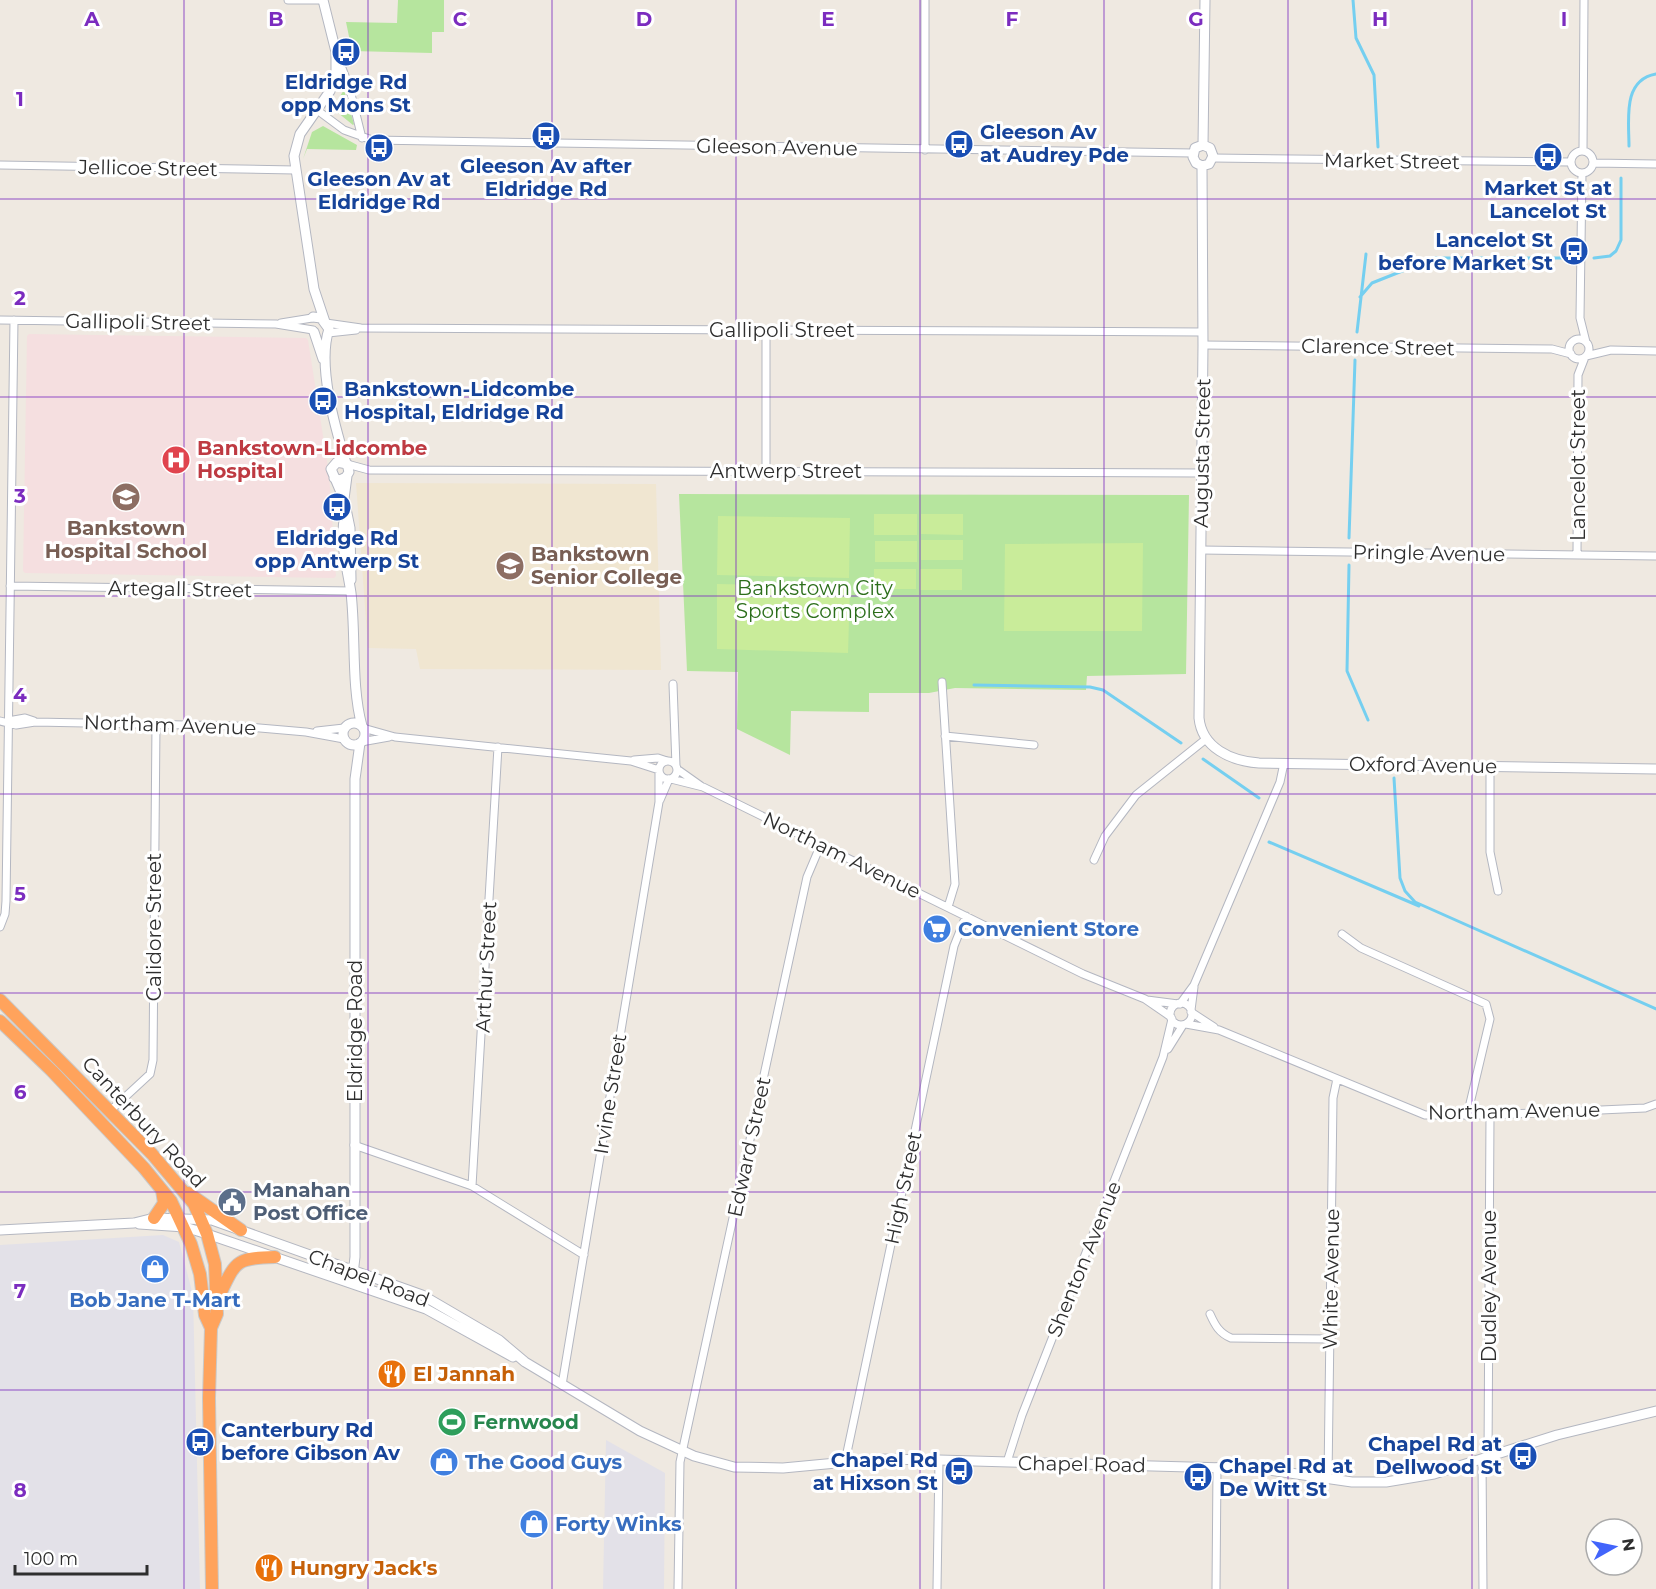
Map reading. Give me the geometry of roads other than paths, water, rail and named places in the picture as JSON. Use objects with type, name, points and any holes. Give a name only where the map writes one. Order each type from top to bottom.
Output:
[{"type":"highway","name":"Canterbury Road","points":[[0,1000],[152,1154],[194,1204],[207,1234],[215,1264],[217,1300],[217,1314],[211,1328],[208,1422],[212,1589]]},
{"type":"highway","name":"Canterbury Road","points":[[0,1021],[52,1071],[162,1188],[183,1223],[200,1274],[206,1315],[211,1328]]},
{"type":"highway","points":[[154,1218],[164,1203],[162,1188]]},
{"type":"highway","points":[[184,1192],[200,1199],[241,1230]]},
{"type":"highway","points":[[217,1300],[230,1271],[239,1261],[249,1258],[275,1257]]},
{"type":"street","points":[[288,0],[323,0],[362,138]]},
{"type":"street","points":[[925,0],[925,150]]},
{"type":"street","points":[[1203,145],[1205,0]]},
{"type":"street","points":[[1582,151],[1584,0]]},
{"type":"street","points":[[336,52],[333,86],[297,139],[294,150],[295,170],[314,289],[326,328],[326,367],[336,433],[348,476],[342,528],[351,591],[356,696],[365,735],[361,742]]},
{"type":"street","points":[[317,110],[362,138]]},
{"type":"street","name":"Gleeson Avenue","points":[[362,138],[925,150],[1193,153]]},
{"type":"street","points":[[1203,145],[1212,151],[1213,159],[1209,164],[1202,166],[1194,160],[1193,153],[1203,145]]},
{"type":"street","points":[[1582,151],[1590,155],[1593,163],[1589,170],[1582,173],[1573,169],[1571,162],[1575,153],[1582,151]]},
{"type":"street","name":"Market Street","points":[[1213,159],[1571,162]]},
{"type":"street","points":[[1593,163],[1656,164]]},
{"type":"street","name":"Jellicoe Street","points":[[0,165],[295,170]]},
{"type":"street","name":"Augusta Street","points":[[1202,166],[1203,345],[1199,718],[1206,739]]},
{"type":"street","points":[[1582,173],[1580,318],[1589,350],[1585,356]]},
{"type":"street","points":[[314,289],[313,318],[309,324],[314,331],[326,367]]},
{"type":"street","points":[[313,318],[319,317],[326,328]]},
{"type":"street","name":"Gallipoli Street","points":[[276,324],[313,318]]},
{"type":"street","points":[[1580,318],[1572,342],[1572,355],[1578,358],[1611,350],[1656,351]]},
{"type":"street","name":"Gallipoli Street","points":[[0,320],[276,324],[314,331]]},
{"type":"street","points":[[0,927],[5,914],[6,900],[4,721],[10,586],[14,320]]},
{"type":"street","points":[[314,331],[321,336],[326,328]]},
{"type":"street","name":"Gallipoli Street","points":[[326,328],[1203,332]]},
{"type":"street","points":[[766,330],[766,471]]},
{"type":"street","points":[[1572,342],[1581,339],[1611,350]]},
{"type":"street","name":"Clarence Street","points":[[1552,349],[1572,342]]},
{"type":"street","name":"Clarence Street","points":[[1203,345],[1552,349],[1572,355]]},
{"type":"street","name":"Lancelot Street","points":[[1572,355],[1578,375],[1577,555]]},
{"type":"street","name":"Lancelot Street","points":[[1578,375],[1585,356]]},
{"type":"street","points":[[336,433],[334,464],[331,471],[344,499]]},
{"type":"street","points":[[334,464],[340,461],[346,464]]},
{"type":"street","name":"Antwerp Street","points":[[346,464],[369,470],[1202,473]]},
{"type":"street","name":"Antwerp Street","points":[[348,476],[369,470]]},
{"type":"street","points":[[334,478],[342,480],[348,476]]},
{"type":"street","name":"Pringle Avenue","points":[[1201,550],[1656,556]]},
{"type":"street","name":"Artegall Street","points":[[10,586],[351,591]]},
{"type":"street","points":[[942,682],[955,884],[948,907]]},
{"type":"street","points":[[673,684],[676,767]]},
{"type":"street","points":[[356,696],[346,726],[346,741],[361,742],[395,737]]},
{"type":"street","name":"Northam Avenue","points":[[4,721],[25,725],[35,722],[237,726],[306,732],[346,741]]},
{"type":"street","points":[[346,726],[355,722],[363,727],[395,737],[631,761],[658,758],[667,761]]},
{"type":"street","name":"Calidore Street","points":[[110,1111],[150,1074],[153,1060],[156,724]]},
{"type":"street","name":"Northam Avenue","points":[[306,732],[346,726]]},
{"type":"street","points":[[945,736],[1034,745]]},
{"type":"street","points":[[631,761],[659,772],[661,765],[667,761],[674,738]]},
{"type":"street","points":[[1094,860],[1105,836],[1136,795],[1206,739]]},
{"type":"street","name":"Oxford Avenue","points":[[1206,739],[1218,750],[1239,760],[1284,763],[1653,767]]},
{"type":"street","name":"Eldridge Road","points":[[346,741],[355,779]]},
{"type":"street","name":"Eldridge Road","points":[[352,1283],[354,1271],[355,779],[361,742]]},
{"type":"street","name":"Arthur Street","points":[[472,1186],[498,747]]},
{"type":"street","name":"Northam Avenue","points":[[667,761],[703,788]]},
{"type":"street","points":[[1194,985],[1191,1017],[1184,1024],[1171,1018],[1172,1008],[1179,1004],[1194,985],[1280,782],[1284,763]]},
{"type":"street","points":[[1490,766],[1490,852],[1498,891]]},
{"type":"street","name":"Irvine Street","points":[[659,802],[676,767]]},
{"type":"street","name":"Northam Avenue","points":[[659,772],[670,779],[703,788],[821,844],[1083,974],[1145,999],[1179,1004]]},
{"type":"street","name":"Irvine Street","points":[[562,1385],[659,802],[659,772]]},
{"type":"street","name":"Edward Street","points":[[678,1589],[679,1474],[682,1452],[807,877],[821,844]]},
{"type":"street","name":"High Street","points":[[845,1462],[954,946],[966,916]]},
{"type":"street","points":[[1342,934],[1360,948],[1486,1004],[1490,1014],[1489,1027],[1467,1116]]},
{"type":"street","name":"Northam Avenue","points":[[1145,999],[1171,1018]]},
{"type":"street","points":[[1179,1004],[1191,1011]]},
{"type":"street","name":"Northam Avenue","points":[[1191,1011],[1219,1030],[1425,1115],[1467,1116],[1645,1108],[1656,1110]]},
{"type":"street","name":"Shenton Avenue","points":[[1007,1462],[1022,1415],[1163,1057],[1171,1018]]},
{"type":"street","name":"Northam Avenue","points":[[1184,1024],[1219,1030]]},
{"type":"street","name":"Shenton Avenue","points":[[1163,1057],[1184,1024]]},
{"type":"street","name":"White Avenue","points":[[1328,1479],[1333,1098],[1337,1079]]},
{"type":"street","name":"Northam Avenue","points":[[1645,1108],[1656,1104]]},
{"type":"street","name":"Dudley Avenue","points":[[1483,1589],[1490,1115]]},
{"type":"street","points":[[354,1145],[472,1186],[584,1255]]},
{"type":"street","points":[[134,1223],[154,1218],[183,1223]]},
{"type":"street","name":"Chapel Road","points":[[183,1223],[201,1220],[241,1230],[403,1288],[436,1303],[499,1340],[525,1362]]},
{"type":"street","points":[[0,1230],[134,1223],[183,1223]]},
{"type":"street","name":"Chapel Road","points":[[183,1223],[207,1234],[441,1316],[494,1348],[525,1362],[640,1431],[682,1452],[717,1463],[752,1468],[793,1468],[845,1462],[939,1460],[1262,1469],[1362,1482],[1398,1481],[1434,1474],[1569,1432],[1656,1411]]},
{"type":"street","points":[[1210,1314],[1222,1334],[1231,1338],[1331,1339]]},
{"type":"street","points":[[937,1589],[939,1460]]},
{"type":"street","points":[[1216,1589],[1217,1467]]},
{"type":"waterway","points":[[1353,0],[1356,38],[1374,75],[1378,147]]},
{"type":"waterway","points":[[1629,146],[1629,113],[1633,93],[1637,84],[1656,74]]},
{"type":"waterway","points":[[1594,258],[1610,256],[1616,251],[1621,240],[1621,178]]},
{"type":"waterway","points":[[1357,332],[1366,254]]},
{"type":"waterway","points":[[1360,297],[1372,283],[1435,258],[1567,258]]},
{"type":"waterway","points":[[1349,538],[1355,360]]},
{"type":"waterway","points":[[1349,565],[1347,671],[1368,720]]},
{"type":"waterway","points":[[974,685],[1090,687],[1103,690],[1181,743]]},
{"type":"waterway","points":[[1203,759],[1259,798]]},
{"type":"waterway","points":[[1394,778],[1400,878],[1405,891],[1415,902],[1656,1009]]},
{"type":"waterway","points":[[1269,842],[1419,906]]},
{"type":"place","name":"Eldridge Rd opp Mons St","points":[[346,52]]},
{"type":"place","name":"Gleeson Av after Eldridge Rd","points":[[546,136]]},
{"type":"place","name":"Gleeson Av at Audrey Pde","points":[[959,144]]},
{"type":"place","name":"Gleeson Av at Eldridge Rd","points":[[379,148]]},
{"type":"place","name":"Market St at Lancelot St","points":[[1548,157]]},
{"type":"place","name":"Lancelot St before Market St","points":[[1574,251]]},
{"type":"place","name":"Bankstown-Lidcombe Hospital, Eldridge Rd","points":[[323,401]]},
{"type":"place","name":"Bankstown-Lidcombe Hospital","points":[[176,460]]},
{"type":"place","name":"Bankstown Hospital School","points":[[126,497]]},
{"type":"place","name":"Eldridge Rd opp Antwerp St","points":[[337,507]]},
{"type":"place","name":"Bankstown Senior College","points":[[510,566]]},
{"type":"place","name":"Convenient Store","points":[[937,929]]},
{"type":"place","name":"Manahan Post Office","points":[[232,1202]]},
{"type":"place","name":"Bob Jane T-Mart","points":[[155,1269]]},
{"type":"place","name":"El Jannah","points":[[392,1374]]},
{"type":"place","name":"Fernwood","points":[[452,1422]]},
{"type":"place","name":"Canterbury Rd before Gibson Av","points":[[200,1442]]},
{"type":"place","name":"Chapel Rd at Dellwood St","points":[[1523,1456]]},
{"type":"place","name":"The Good Guys","points":[[444,1462]]},
{"type":"place","name":"Chapel Rd at Hixson St","points":[[959,1471]]},
{"type":"place","name":"Chapel Rd at De Witt St","points":[[1198,1477]]},
{"type":"place","name":"Forty Winks","points":[[534,1524]]},
{"type":"place","name":"Hungry Jack's","points":[[269,1568]]},
{"type":"park label","name":"Bankstown City Sports Complex","points":[[815,600]]}]
